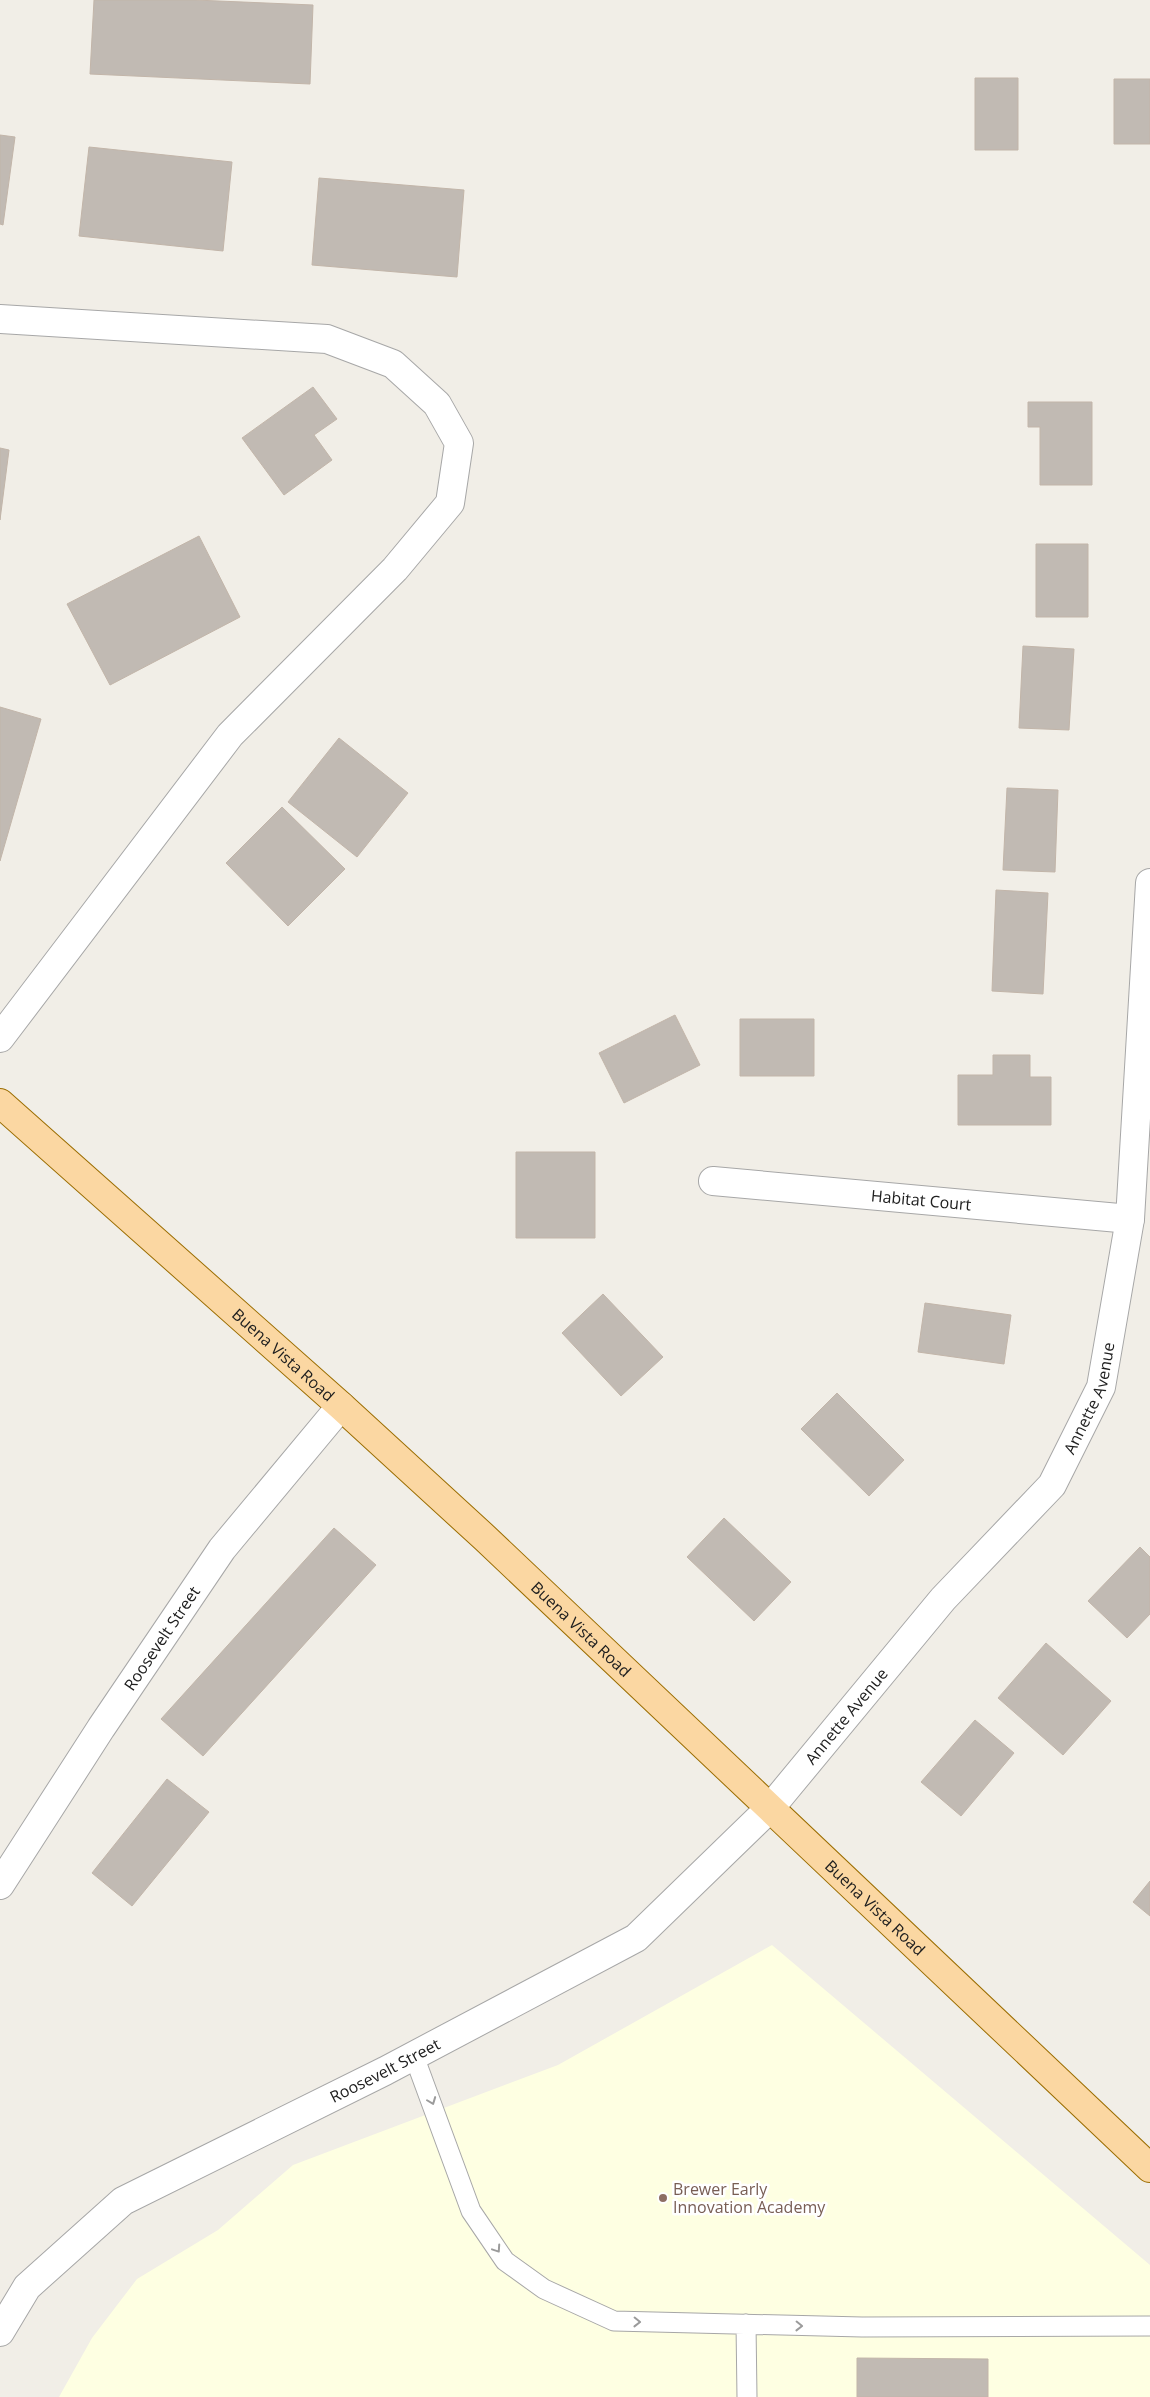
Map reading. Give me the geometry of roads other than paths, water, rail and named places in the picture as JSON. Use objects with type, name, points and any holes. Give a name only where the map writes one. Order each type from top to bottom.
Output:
[{"type":"main road","name":"Buena Vista Road","points":[[0,1103],[341,1406],[771,1807],[1150,2168]]},
{"type":"street","points":[[0,319],[326,339],[393,364],[437,404],[459,443],[450,503],[395,570],[230,735],[0,1038]]},
{"type":"street","name":"Annette Avenue","points":[[771,1807],[943,1599],[1052,1485],[1101,1387],[1130,1219],[1150,883]]},
{"type":"street","name":"Habitat Court","points":[[712,1181],[1130,1219]]},
{"type":"street","name":"Roosevelt Street","points":[[0,1884],[101,1728],[222,1549],[341,1406]]},
{"type":"street","name":"Roosevelt Street","points":[[0,2332],[27,2287],[124,2201],[414,2056],[636,1938],[771,1807]]},
{"type":"lane","points":[[414,2056],[471,2211],[505,2261],[544,2289],[614,2321],[862,2327],[1150,2326]]},
{"type":"lane","points":[[746,2324],[747,2397]]},
{"type":"place","name":"Brewer Early Innovation Academy","points":[[663,2198]]}]
